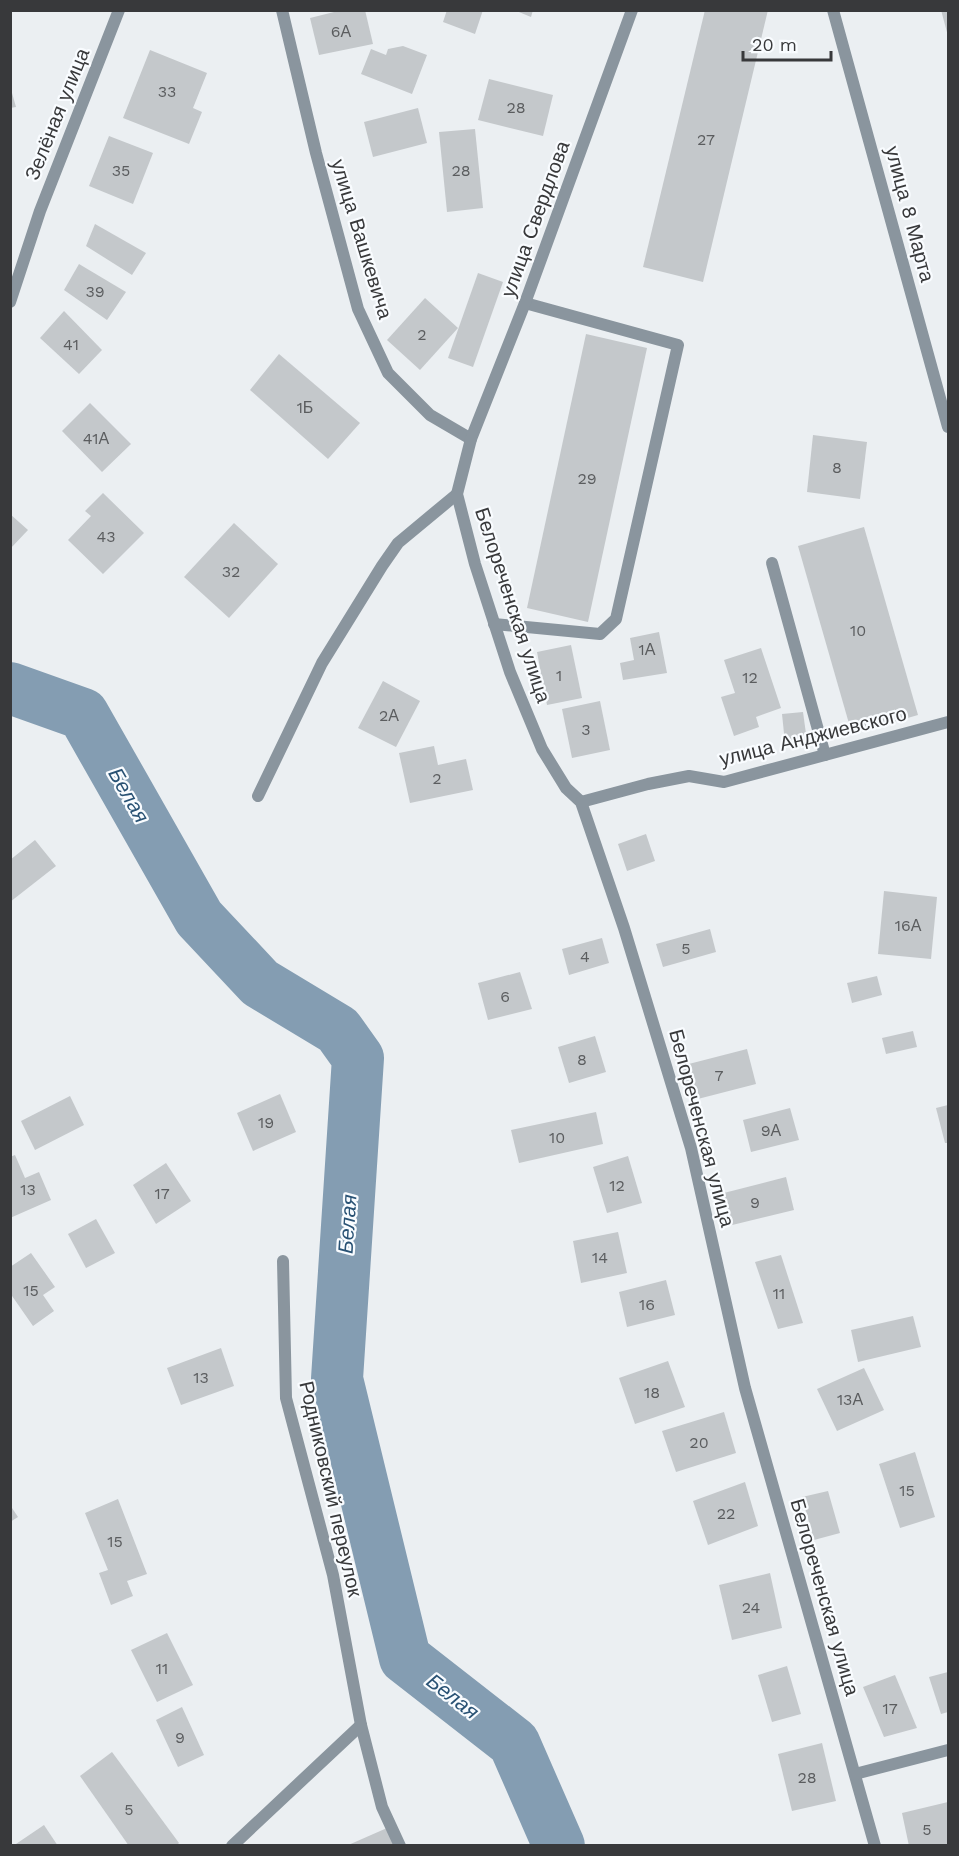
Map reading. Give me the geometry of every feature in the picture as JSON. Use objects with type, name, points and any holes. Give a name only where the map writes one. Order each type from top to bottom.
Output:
[{"type":"street","name":"Зелёная улица","points":[[10,302],[40,211],[119,10]]},
{"type":"street","name":"улица Вашкевича","points":[[282,10],[316,153],[358,309],[388,373],[430,415],[471,439]]},
{"type":"street","name":"улица Свердлова","points":[[471,439],[525,303],[632,10]]},
{"type":"street","name":"улица 8 Марта","points":[[833,10],[948,427]]},
{"type":"street","points":[[494,624],[600,634],[616,619],[678,345],[525,303]]},
{"type":"street","name":"Белореченская улица","points":[[471,439],[457,494],[475,564],[510,672],[542,749],[566,788],[581,802],[624,928],[691,1148],[745,1388],[875,1845]]},
{"type":"street","points":[[258,796],[322,663],[382,566],[398,543],[457,494]]},
{"type":"street","points":[[771,563],[825,755]]},
{"type":"street","name":"улица Анджиевского","points":[[581,802],[648,784],[689,776],[724,782],[948,722]]},
{"type":"street","name":"Родниковский переулок","points":[[283,1261],[286,1398],[333,1575],[361,1725],[382,1807],[400,1845]]},
{"type":"street","points":[[232,1845],[361,1725]]},
{"type":"street","points":[[855,1774],[948,1750]]},
{"type":"building","points":[[342,10],[365,10],[373,44],[319,55],[310,18]]},
{"type":"building","points":[[447,10],[483,10],[475,34],[443,22]]},
{"type":"building","points":[[514,10],[533,10],[531,17]]},
{"type":"building","points":[[705,10],[768,10],[703,282],[643,267]]},
{"type":"building","points":[[941,10],[948,10],[948,36]]},
{"type":"building","points":[[403,46],[427,55],[412,94],[361,74],[371,49],[386,55],[388,49]]},
{"type":"building","points":[[150,50],[207,73],[193,108],[202,112],[189,144],[123,118]]},
{"type":"building","points":[[489,79],[553,95],[543,136],[478,120]]},
{"type":"building","points":[[10,86],[16,107],[10,108]]},
{"type":"building","points":[[418,108],[427,143],[373,157],[364,122]]},
{"type":"building","points":[[475,129],[483,208],[447,212],[439,132]]},
{"type":"building","points":[[109,136],[153,153],[133,204],[89,186]]},
{"type":"building","points":[[95,224],[146,253],[132,275],[86,246]]},
{"type":"building","points":[[79,264],[126,292],[107,320],[64,290]]},
{"type":"building","points":[[478,273],[503,282],[473,367],[448,358]]},
{"type":"building","points":[[425,298],[458,328],[420,370],[387,340]]},
{"type":"building","points":[[64,311],[102,350],[79,374],[40,338]]},
{"type":"building","points":[[586,334],[647,348],[588,622],[527,608]]},
{"type":"building","points":[[279,354],[360,423],[328,459],[250,390]]},
{"type":"building","points":[[90,403],[131,444],[102,472],[62,431]]},
{"type":"building","points":[[813,435],[867,442],[860,499],[807,492]]},
{"type":"building","points":[[103,493],[144,533],[103,574],[68,540],[91,516],[85,511]]},
{"type":"building","points":[[10,514],[28,530],[10,549]]},
{"type":"building","points":[[234,523],[278,564],[229,618],[184,577]]},
{"type":"building","points":[[864,527],[918,715],[852,734],[798,546]]},
{"type":"building","points":[[659,632],[667,673],[623,680],[620,663],[634,660],[630,638]]},
{"type":"building","points":[[571,645],[582,698],[547,705],[537,652]]},
{"type":"building","points":[[761,648],[781,708],[756,717],[759,727],[734,736],[721,697],[735,693],[724,660]]},
{"type":"building","points":[[383,681],[420,701],[396,747],[358,728]]},
{"type":"building","points":[[600,701],[610,750],[572,758],[562,709]]},
{"type":"building","points":[[803,712],[807,741],[785,743],[782,714]]},
{"type":"building","points":[[434,746],[438,765],[466,759],[473,790],[410,803],[399,753]]},
{"type":"building","points":[[646,834],[655,861],[627,871],[618,844]]},
{"type":"building","points":[[35,840],[56,866],[10,902],[10,860]]},
{"type":"building","points":[[884,891],[937,897],[931,959],[878,954]]},
{"type":"building","points":[[710,929],[716,952],[663,967],[656,944]]},
{"type":"building","points":[[602,938],[609,963],[569,975],[562,949]]},
{"type":"building","points":[[520,972],[532,1009],[488,1020],[478,983]]},
{"type":"building","points":[[877,976],[882,995],[852,1003],[847,983]]},
{"type":"building","points":[[913,1031],[917,1047],[886,1054],[882,1038]]},
{"type":"building","points":[[595,1036],[606,1072],[569,1083],[558,1047]]},
{"type":"building","points":[[747,1049],[756,1084],[690,1101],[681,1066]]},
{"type":"building","points":[[280,1094],[296,1132],[253,1151],[237,1113]]},
{"type":"building","points":[[70,1096],[84,1125],[35,1150],[21,1121]]},
{"type":"building","points":[[948,1105],[948,1143],[945,1143],[936,1108]]},
{"type":"building","points":[[790,1108],[799,1140],[751,1152],[743,1120]]},
{"type":"building","points":[[596,1112],[603,1144],[519,1163],[511,1130]]},
{"type":"building","points":[[15,1155],[25,1178],[39,1172],[51,1200],[10,1218],[10,1157]]},
{"type":"building","points":[[628,1156],[642,1203],[607,1213],[593,1167]]},
{"type":"building","points":[[166,1163],[191,1201],[156,1224],[133,1185]]},
{"type":"building","points":[[786,1177],[794,1210],[724,1227],[716,1195]]},
{"type":"building","points":[[96,1219],[115,1253],[86,1268],[68,1234]]},
{"type":"building","points":[[618,1232],[627,1273],[581,1283],[573,1241]]},
{"type":"building","points":[[31,1253],[55,1287],[43,1295],[54,1311],[33,1326],[10,1293],[10,1267]]},
{"type":"building","points":[[781,1255],[803,1323],[778,1329],[755,1262]]},
{"type":"building","points":[[666,1280],[675,1315],[627,1327],[619,1292]]},
{"type":"building","points":[[913,1316],[921,1347],[858,1362],[851,1330]]},
{"type":"building","points":[[221,1348],[234,1386],[181,1405],[167,1368]]},
{"type":"building","points":[[668,1361],[685,1407],[635,1424],[619,1378]]},
{"type":"building","points":[[864,1368],[884,1410],[837,1431],[817,1389]]},
{"type":"building","points":[[724,1412],[736,1453],[676,1472],[662,1431]]},
{"type":"building","points":[[915,1452],[935,1517],[900,1528],[879,1464]]},
{"type":"building","points":[[745,1482],[758,1526],[708,1545],[693,1501]]},
{"type":"building","points":[[828,1491],[840,1533],[814,1540],[802,1497]]},
{"type":"building","points":[[118,1499],[147,1574],[127,1581],[133,1596],[111,1605],[99,1573],[108,1570],[85,1513]]},
{"type":"building","points":[[10,1505],[18,1517],[10,1522]]},
{"type":"building","points":[[770,1573],[782,1628],[732,1640],[719,1585]]},
{"type":"building","points":[[167,1633],[193,1685],[157,1702],[131,1650]]},
{"type":"building","points":[[787,1666],[801,1714],[772,1722],[758,1675]]},
{"type":"building","points":[[948,1672],[948,1712],[941,1714],[929,1677]]},
{"type":"building","points":[[895,1675],[917,1728],[884,1737],[863,1687]]},
{"type":"building","points":[[182,1707],[204,1755],[178,1767],[156,1720]]},
{"type":"building","points":[[822,1743],[836,1801],[792,1811],[778,1754]]},
{"type":"building","points":[[112,1752],[179,1843],[176,1846],[129,1846],[80,1776]]},
{"type":"building","points":[[948,1802],[948,1846],[909,1846],[902,1813]]},
{"type":"building","points":[[44,1825],[58,1846],[13,1846]]},
{"type":"building","points":[[387,1828],[395,1846],[346,1846]]},
{"type":"waterway","name":"Белая","points":[[10,688],[83,714],[199,918],[260,983],[338,1030],[358,1058],[337,1379],[405,1658],[514,1743],[559,1846]]}]
